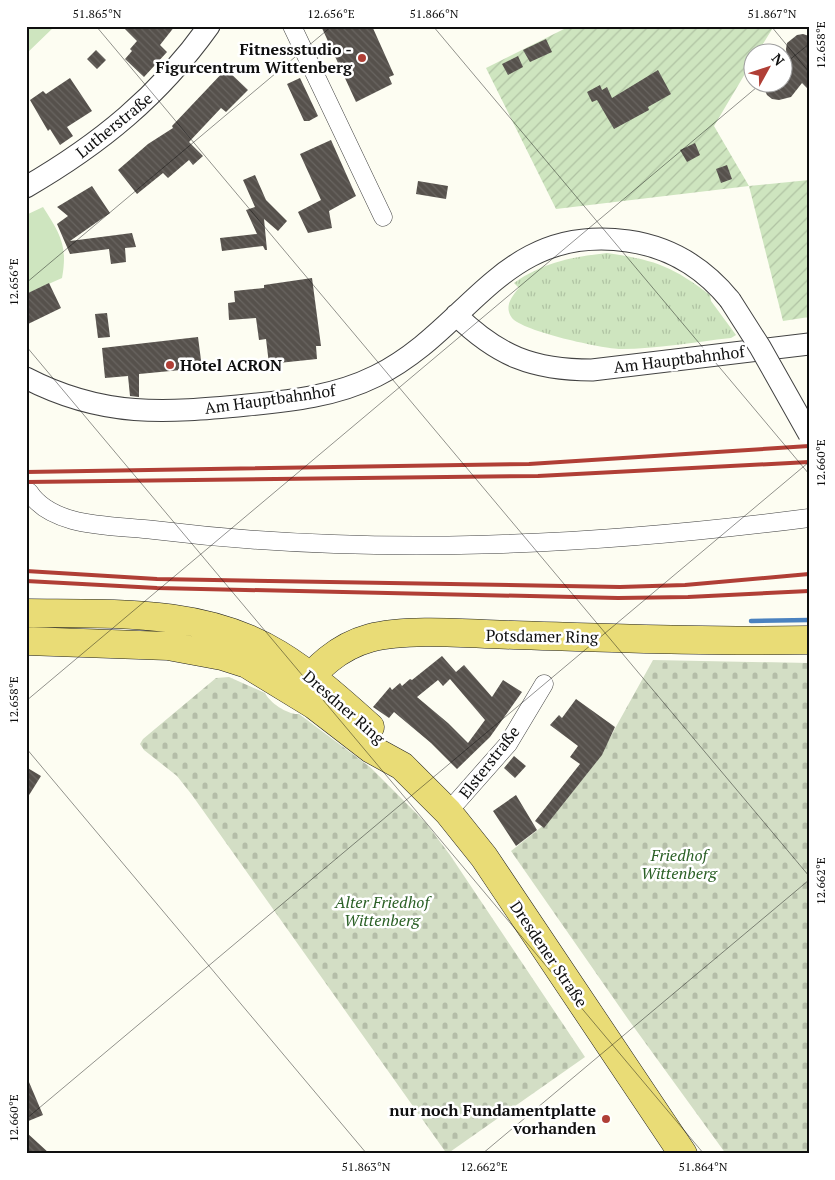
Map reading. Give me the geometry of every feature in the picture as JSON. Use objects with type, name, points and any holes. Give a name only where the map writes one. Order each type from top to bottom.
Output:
[{"type":"main road","name":"Dresdner Ring","points":[[26,613],[123,615],[194,622],[221,628],[258,643],[278,654],[303,685],[372,749],[402,766]]},
{"type":"main road","name":"Potsdamer Ring","points":[[303,685],[320,664],[345,648],[370,638],[396,634],[733,641],[809,640]]},
{"type":"main road","name":"Dresdner Ring","points":[[26,642],[140,644],[195,650],[247,664],[303,685]]},
{"type":"main road","name":"Dresdener Straße","points":[[402,766],[448,812],[484,856],[683,1154]]},
{"type":"street","name":"Lutherstraße","points":[[26,187],[74,158],[140,106],[191,51],[209,26]]},
{"type":"street","points":[[292,26],[383,217]]},
{"type":"street","points":[[456,315],[498,278],[525,258],[557,245],[588,240],[626,240],[665,250],[701,270],[730,300],[809,434]]},
{"type":"street","name":"Am Hauptbahnhof","points":[[26,378],[83,400],[140,411],[176,412],[314,396],[349,387],[377,375],[403,359],[456,315],[481,339],[493,347],[536,364],[568,370],[592,370],[809,344]]},
{"type":"street","points":[[29,492],[49,512],[68,520],[178,533],[366,546],[445,546],[564,541],[809,518]]},
{"type":"street","name":"Elsterstraße","points":[[448,812],[508,744],[544,684]]},
{"type":"green space","points":[[26,26],[55,26],[26,54]]},
{"type":"green space","points":[[570,26],[774,26],[764,42],[742,42],[742,79],[714,126],[749,186],[556,209],[486,68]]},
{"type":"green space","points":[[809,180],[809,317],[783,321],[749,186]]},
{"type":"green space","points":[[43,207],[61,240],[64,257],[62,278],[26,294],[26,215]]},
{"type":"green space","points":[[607,253],[651,262],[685,277],[710,295],[711,301],[736,335],[731,338],[676,345],[621,349],[581,343],[546,334],[519,323],[512,318],[509,306],[511,299],[519,288],[514,283],[547,265],[582,256]]},
{"type":"green space","name":"Friedhof Wittenberg","points":[[653,660],[809,663],[809,1154],[726,1154],[628,1019],[511,851],[549,821],[597,761]]},
{"type":"green space","name":"Alter Friedhof Wittenberg","points":[[229,677],[265,693],[280,708],[290,713],[299,714],[370,767],[426,823],[450,855],[585,1057],[447,1154],[192,795],[177,776],[144,750],[140,744],[143,739],[216,678]]},
{"type":"building","points":[[122,26],[175,26],[160,45],[167,52],[144,77],[125,59],[137,41]]},
{"type":"building","name":"Fitnessstudio - Figurcentrum Wittenberg","points":[[321,26],[372,26],[394,75],[389,77],[392,84],[356,102]]},
{"type":"building","points":[[797,35],[809,36],[809,90],[802,83],[791,97],[779,100],[772,99],[766,92],[792,92],[792,42],[788,42]]},
{"type":"building","points":[[546,39],[552,52],[530,62],[523,50]]},
{"type":"building","points":[[96,50],[106,60],[97,69],[87,59]]},
{"type":"building","points":[[518,56],[523,67],[508,75],[502,64]]},
{"type":"building","points":[[226,69],[248,90],[226,112],[221,108],[189,142],[203,156],[193,165],[189,160],[168,178],[163,173],[137,194],[118,170],[148,144],[173,128],[172,126]]},
{"type":"building","points":[[658,70],[671,94],[648,107],[649,110],[614,129],[597,100],[592,102],[587,92],[600,85],[602,90],[607,87],[612,98]]},
{"type":"building","points":[[70,78],[92,111],[67,127],[73,136],[60,145],[50,129],[48,131],[30,100],[43,91],[46,94]]},
{"type":"building","points":[[300,78],[318,116],[309,121],[304,121],[287,84]]},
{"type":"building","points":[[331,140],[356,196],[329,211],[332,228],[308,233],[298,212],[321,200],[300,154]]},
{"type":"building","points":[[695,143],[700,155],[687,162],[680,150]]},
{"type":"building","points":[[727,165],[732,179],[721,183],[716,169]]},
{"type":"building","points":[[255,175],[266,200],[287,221],[278,231],[264,219],[267,250],[263,246],[222,251],[220,238],[257,234],[246,210],[255,207],[243,180]]},
{"type":"building","points":[[418,181],[448,186],[446,199],[416,194]]},
{"type":"building","points":[[92,186],[110,213],[70,241],[132,233],[136,247],[125,248],[126,262],[111,264],[109,249],[70,254],[57,224],[68,216],[57,207]]},
{"type":"building","points":[[312,278],[321,346],[316,346],[317,359],[269,364],[266,339],[259,340],[256,318],[229,320],[228,303],[235,302],[234,291],[264,288],[264,285]]},
{"type":"building","points":[[49,283],[61,308],[26,325],[26,294]]},
{"type":"building","points":[[107,313],[110,337],[98,338],[95,314]]},
{"type":"building","name":"Hotel ACRON","points":[[198,337],[202,368],[139,374],[139,397],[130,396],[128,376],[105,378],[102,348]]},
{"type":"building","points":[[442,656],[456,672],[464,665],[492,697],[503,680],[522,692],[490,737],[457,769],[431,743],[394,712],[389,718],[373,707],[390,687],[392,690],[400,683],[402,686],[410,679],[412,680]],"holes":[[[450,679],[485,720],[468,743],[417,697],[438,680],[443,686]]]},
{"type":"building","points":[[576,699],[615,727],[602,755],[544,828],[535,821],[580,764],[570,757],[578,746],[550,725],[559,715],[562,718]]},
{"type":"building","points":[[514,756],[526,766],[515,778],[504,768]]},
{"type":"building","points":[[26,767],[41,776],[26,800]]},
{"type":"building","points":[[516,795],[537,830],[516,846],[493,811]]},
{"type":"building","points":[[26,1075],[43,1115],[26,1122]]},
{"type":"building","points":[[26,1132],[50,1154],[26,1154]]},
{"type":"waterway","points":[[751,621],[809,620]]},
{"type":"railway","points":[[26,472],[529,464],[809,446]]},
{"type":"railway","points":[[26,482],[538,476],[809,462]]},
{"type":"railway","points":[[26,571],[157,579],[620,587],[685,585],[809,574]]},
{"type":"railway","points":[[26,581],[157,588],[618,598],[688,597],[809,591]]},
{"type":"place","name":"Fitnessstudio - Figurcentrum Wittenberg","points":[[362,58]]},
{"type":"place","name":"Hotel ACRON","points":[[170,365]]},
{"type":"place","name":"nur noch Fundamentplatte vorhanden","points":[[606,1119]]}]
